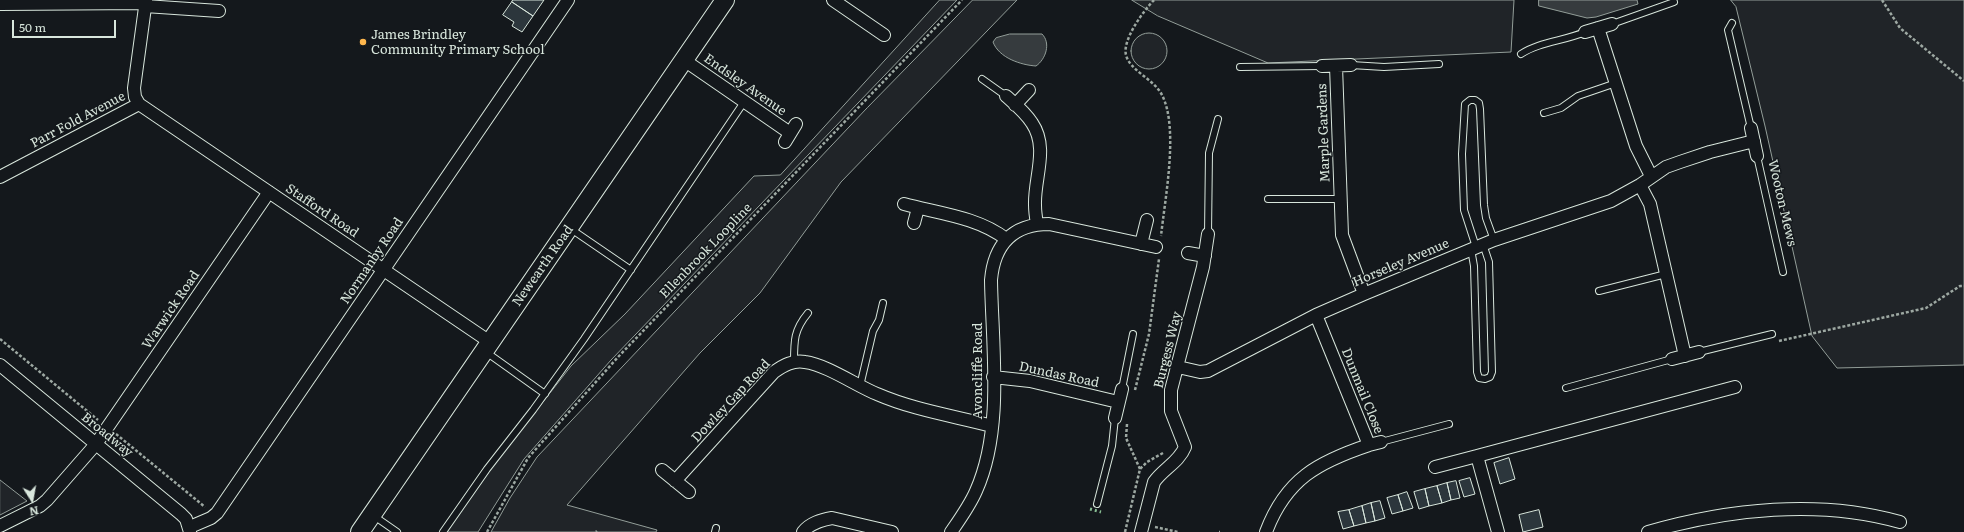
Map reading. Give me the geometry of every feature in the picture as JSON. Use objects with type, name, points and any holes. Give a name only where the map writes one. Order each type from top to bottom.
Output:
[{"type":"main road","name":"Newearth Road","points":[[360,532],[725,0]]},
{"type":"street","name":"Normanby Road","points":[[190,529],[211,518],[217,512],[568,0]]},
{"type":"street","points":[[833,0],[884,35]]},
{"type":"street","points":[[5,3],[145,3],[219,11]]},
{"type":"street","name":"Parr Fold Avenue","points":[[0,177],[139,104],[135,97],[134,88],[145,3]]},
{"type":"street","points":[[1585,32],[1612,24]]},
{"type":"street","points":[[1598,28],[1636,146],[1652,176]]},
{"type":"street","name":"Endsley Avenue","points":[[684,60],[790,133]]},
{"type":"street","name":"Marple Gardens","points":[[1322,66],[1351,66]]},
{"type":"street","name":"Marple Gardens","points":[[1336,66],[1339,199],[1342,235],[1364,294]]},
{"type":"street","points":[[1015,105],[1029,90]]},
{"type":"street","points":[[1006,96],[1033,124],[1040,145],[1035,205],[1037,224],[1057,225],[1156,247]]},
{"type":"street","name":"Stafford Road","points":[[139,104],[383,269],[487,346]]},
{"type":"street","name":"Wooton Mews","points":[[1751,128],[1757,156]]},
{"type":"street","points":[[1685,356],[1650,204],[1640,185],[1652,176],[1680,162],[1710,152],[1754,141]]},
{"type":"street","name":"Horseley Avenue","points":[[1178,367],[1200,372],[1208,371],[1316,315],[1364,294],[1481,245],[1610,201],[1640,185]]},
{"type":"street","name":"Warwick Road","points":[[0,526],[40,506],[96,444],[269,192]]},
{"type":"street","points":[[904,204],[977,223],[996,231],[1006,239]]},
{"type":"street","points":[[914,223],[918,208]]},
{"type":"street","points":[[1141,244],[1147,220]]},
{"type":"street","name":"Avoncliffe Road","points":[[951,532],[976,491],[987,455],[992,426],[993,377],[991,280],[995,259],[1006,239],[1022,228],[1037,224]]},
{"type":"street","name":"Burgess Way","points":[[1142,528],[1154,482],[1161,473],[1178,459],[1185,447],[1171,411],[1171,390],[1206,256],[1208,234]]},
{"type":"street","points":[[1188,253],[1206,256]]},
{"type":"street","name":"Dunmail Close","points":[[1316,315],[1369,445],[1381,442]]},
{"type":"street","points":[[1672,359],[1699,352]]},
{"type":"street","points":[[794,362],[806,362],[820,366],[860,386],[900,402],[992,426]]},
{"type":"street","name":"Dowley Gap Road","points":[[675,481],[774,372],[784,365],[794,362]]},
{"type":"street","name":"Broadway","points":[[0,365],[181,514],[190,529]]},
{"type":"street","name":"Dundas Road","points":[[993,377],[1030,381],[1118,402]]},
{"type":"street","points":[[1435,467],[1735,387]]},
{"type":"street","points":[[1115,418],[1122,389]]},
{"type":"street","points":[[1266,532],[1280,502],[1307,474],[1325,462],[1369,445]]},
{"type":"street","points":[[1477,456],[1498,532]]},
{"type":"street","points":[[662,470],[689,492]]},
{"type":"street","points":[[1650,532],[1736,513],[1820,508],[1873,514],[1900,522]]},
{"type":"street","points":[[803,532],[812,524],[822,519],[832,518],[892,532]]},
{"type":"lane","points":[[1612,24],[1674,2]]},
{"type":"lane","name":"Wooton Mews","points":[[1732,23],[1728,30],[1751,128]]},
{"type":"lane","points":[[1521,54],[1531,48],[1570,38],[1585,32]]},
{"type":"lane","name":"Marple Gardens","points":[[1351,66],[1384,67],[1439,64]]},
{"type":"lane","name":"Marple Gardens","points":[[1240,67],[1322,66]]},
{"type":"lane","points":[[982,79],[1006,96]]},
{"type":"lane","points":[[1544,113],[1561,108],[1578,96],[1616,83]]},
{"type":"lane","points":[[1481,245],[1464,210],[1462,154],[1466,104],[1470,100],[1476,100],[1479,103],[1480,110],[1484,205],[1486,218],[1481,245],[1474,266],[1477,372],[1479,378],[1485,380],[1490,377],[1492,372],[1489,262],[1481,245]]},
{"type":"lane","points":[[444,532],[487,469],[545,394],[588,334],[744,102]]},
{"type":"lane","name":"Burgess Way","points":[[1208,234],[1209,153],[1218,120]]},
{"type":"lane","name":"Wooton Mews","points":[[1757,156],[1784,272]]},
{"type":"lane","name":"Marple Gardens","points":[[1268,199],[1339,199]]},
{"type":"lane","points":[[570,228],[631,270]]},
{"type":"lane","points":[[1599,291],[1666,274]]},
{"type":"lane","points":[[860,386],[873,331],[879,320],[883,303]]},
{"type":"lane","points":[[794,362],[794,343],[796,332],[799,325],[808,313]]},
{"type":"lane","points":[[1122,389],[1134,334]]},
{"type":"lane","points":[[1699,352],[1772,334]]},
{"type":"lane","points":[[487,346],[545,394]]},
{"type":"lane","points":[[1566,388],[1672,359]]},
{"type":"lane","points":[[1097,504],[1112,446],[1115,418]]},
{"type":"lane","name":"Dunmail Close","points":[[1381,442],[1449,424]]},
{"type":"lane","points":[[371,514],[397,532]]},
{"type":"path","name":"Ellenbrook Loopline","points":[[487,532],[528,458],[619,356],[962,0]]},
{"type":"path","points":[[1882,0],[1900,28],[1964,81]]},
{"type":"path","points":[[1775,342],[1926,308],[1960,286],[1964,286]]},
{"type":"path","points":[[1125,532],[1140,469]]},
{"type":"path","points":[[1142,528],[1178,532]]},
{"type":"shaded area","points":[[940,0],[957,0],[611,360],[524,459],[478,532],[446,532],[496,462],[571,366],[625,314],[754,176],[780,175]]},
{"type":"shaded area","points":[[973,0],[1017,0],[841,182],[760,293],[700,353],[567,505],[657,530],[656,532],[491,532],[510,498],[537,457],[867,108]]},
{"type":"shaded area","points":[[1132,0],[1514,0],[1511,52],[1268,63],[1158,16]]},
{"type":"shaded area","points":[[1539,0],[1637,0],[1638,4],[1596,17],[1587,18],[1539,6]]},
{"type":"shaded area","points":[[1731,0],[1964,0],[1964,365],[1837,368],[1812,336],[1765,126],[1736,7]]},
{"type":"shaded area","points":[[1152,33],[1162,38],[1166,44],[1166,58],[1162,64],[1156,68],[1146,69],[1136,64],[1132,58],[1131,48],[1136,38],[1142,34]]},
{"type":"shaded area","points":[[1010,34],[1042,34],[1045,38],[1047,46],[1045,55],[1036,66],[1011,60],[996,48],[993,42],[996,38]]},
{"type":"shaded area","points":[[0,480],[27,501],[0,515]]},
{"type":"building","points":[[513,0],[544,0],[533,16],[512,2]]},
{"type":"building","points":[[512,2],[533,16],[522,32],[512,26],[514,22],[503,15]]},
{"type":"building","points":[[1509,458],[1515,479],[1500,484],[1494,463]]},
{"type":"building","points":[[1470,478],[1475,494],[1464,497],[1459,481]]},
{"type":"building","points":[[1456,481],[1460,498],[1451,500],[1447,483]]},
{"type":"building","points":[[1447,483],[1451,500],[1442,503],[1437,486]]},
{"type":"building","points":[[1437,486],[1442,503],[1429,506],[1425,489]]},
{"type":"building","points":[[1425,489],[1429,506],[1419,509],[1414,492]]},
{"type":"building","points":[[1407,492],[1413,508],[1403,511],[1398,495]]},
{"type":"building","points":[[1398,495],[1403,511],[1392,514],[1387,498]]},
{"type":"building","points":[[1380,501],[1385,518],[1375,521],[1371,503]]},
{"type":"building","points":[[1371,503],[1375,521],[1366,523],[1362,506]]},
{"type":"building","points":[[1362,506],[1366,523],[1354,526],[1349,510]]},
{"type":"building","points":[[1349,510],[1354,526],[1343,529],[1338,512]]},
{"type":"building","points":[[1539,510],[1543,527],[1523,532],[1519,515]]},
{"type":"hedge","points":[[1090,509],[1101,512]]},
{"type":"place","name":"James Brindley Community Primary School","points":[[363,42]]}]
